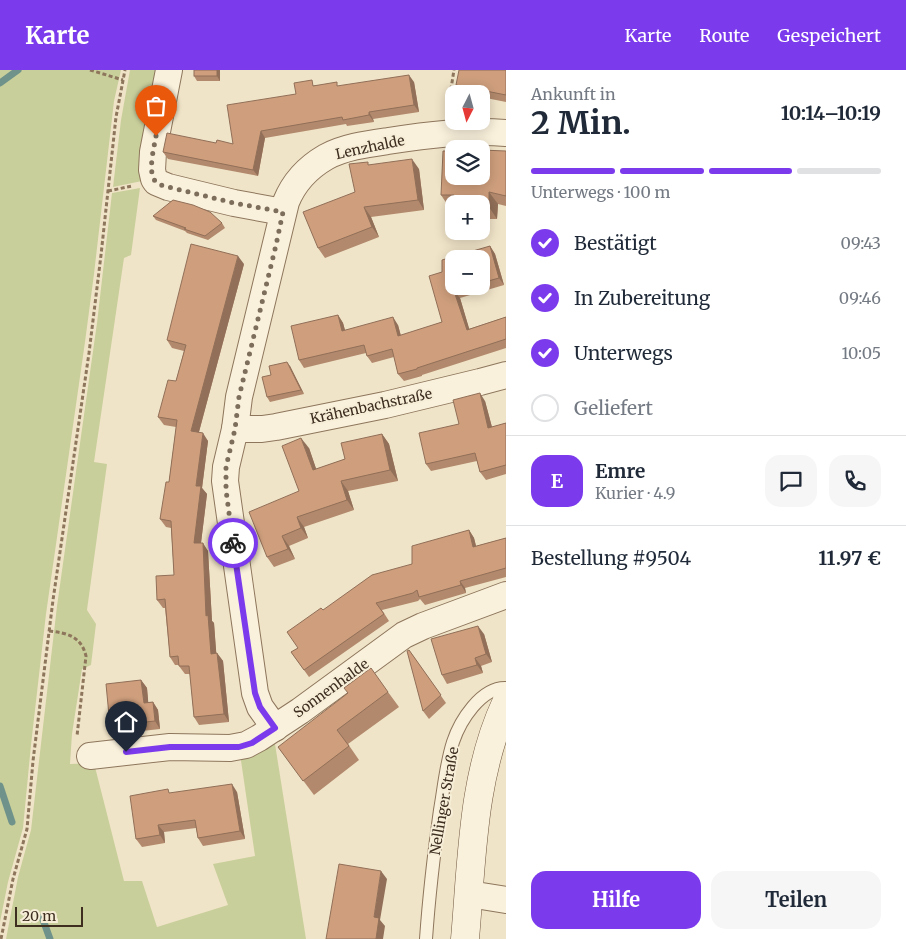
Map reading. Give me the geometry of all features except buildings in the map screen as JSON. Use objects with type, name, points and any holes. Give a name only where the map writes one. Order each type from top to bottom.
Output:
[{"type":"main road","points":[[465,939],[474,835],[483,772],[496,727],[506,703]]},
{"type":"street","points":[[169,70],[153,152],[152,170],[156,182],[168,187],[234,203],[283,212]]},
{"type":"street","name":"Lenzhalde","points":[[275,728],[260,707],[255,693],[226,490],[226,467],[235,429],[239,397],[286,202],[292,189],[304,174],[327,157],[343,150],[379,142],[435,134],[506,133]]},
{"type":"street","name":"Krähenbachstraße","points":[[235,429],[276,427],[385,405],[506,375]]},
{"type":"street","name":"Sonnenhalde","points":[[90,756],[170,747],[239,747],[252,743],[404,635],[506,595]]},
{"type":"street","points":[[469,894],[506,900]]},
{"type":"lane","name":"Nellinger Straße","points":[[426,939],[436,840],[453,743],[463,721],[475,704],[492,691],[506,688]]},
{"type":"path","points":[[90,70],[123,80]]},
{"type":"path","points":[[1,939],[26,829],[49,631],[89,353],[116,117],[125,70]]},
{"type":"path","points":[[451,85],[454,70]]},
{"type":"path","points":[[49,631],[68,634],[85,650],[86,661],[77,729],[77,743],[80,752],[90,756]]},
{"type":"green space","points":[[0,70],[121,70],[114,101],[85,342],[46,614],[23,828],[8,882],[0,922]]},
{"type":"green space","points":[[130,70],[160,70],[142,181],[113,187],[121,120]]},
{"type":"green space","points":[[140,188],[131,255],[124,258],[94,462],[107,464],[87,610],[96,624],[91,665],[82,669],[72,734],[70,764],[94,763],[124,881],[142,881],[157,927],[228,905],[213,864],[255,856],[240,754],[256,751],[275,744],[306,939],[6,939],[18,877],[31,830],[57,606],[97,323],[112,193]]},
{"type":"waterway","points":[[0,83],[18,70]]},
{"type":"waterway","points":[[0,786],[12,822]]},
{"type":"waterway","points":[[42,917],[50,939]]},
{"type":"way so far","points":[[156,136],[152,174],[159,184],[234,203],[283,212],[239,397],[235,429],[226,467],[226,490],[233,543]]},
{"type":"route","points":[[126,752],[170,747],[239,747],[252,743],[275,728],[260,707],[255,693],[233,543]]}]
